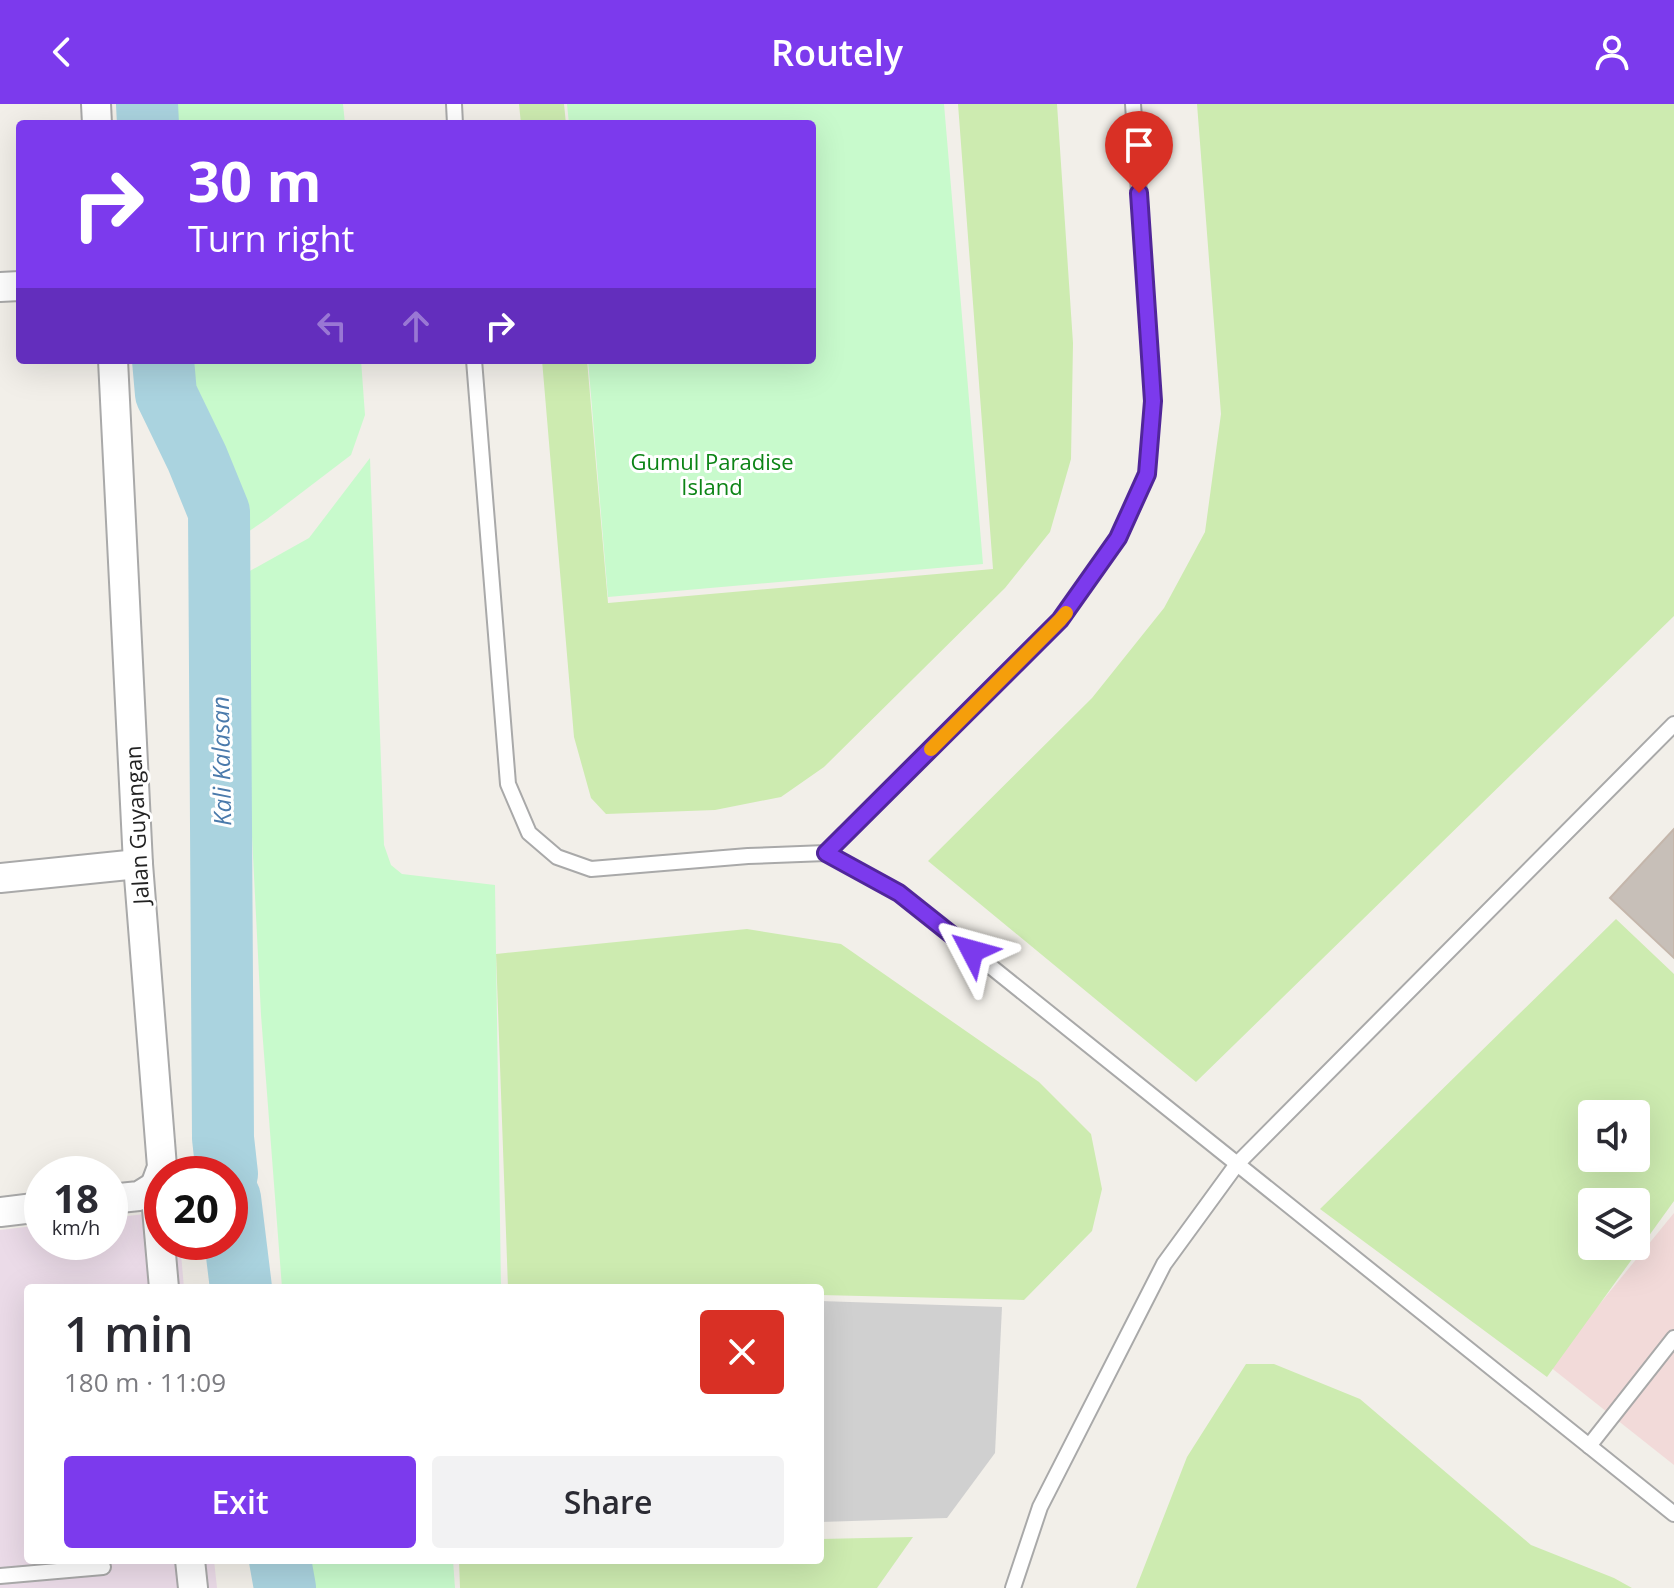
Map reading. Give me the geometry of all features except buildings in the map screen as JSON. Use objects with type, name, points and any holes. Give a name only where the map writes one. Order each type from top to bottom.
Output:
[{"type":"street","name":"Jalan Guyangan","points":[[113,364],[138,864],[161,1156]]},
{"type":"street","points":[[0,878],[138,864]]},
{"type":"street","points":[[0,1212],[24,1209]]},
{"type":"street","name":"Jalan Guyangan","points":[[162,1260],[164,1284]]},
{"type":"street","points":[[190,1564],[193,1588]]},
{"type":"lane","points":[[826,853],[1060,620],[1118,538],[1147,474],[1153,401],[1133,104]]},
{"type":"lane","points":[[474,364],[508,784],[529,833],[557,857],[591,869],[826,853],[899,893],[1674,1514]]},
{"type":"lane","points":[[1013,1588],[1040,1507],[1164,1264],[1237,1164],[1674,724]]},
{"type":"lane","points":[[1589,1446],[1674,1338]]},
{"type":"lane","points":[[0,1576],[103,1567]]},
{"type":"shaded area","points":[[1674,1213],[1674,1465],[1549,1366],[1636,1260],[1650,1260],[1650,1242]]},
{"type":"shaded area","points":[[144,1214],[144,1260],[182,1260],[184,1284],[24,1284],[24,1564],[214,1564],[217,1588],[0,1588],[0,1230],[24,1227],[24,1260],[128,1260],[128,1216]]},
{"type":"shaded area","points":[[824,1301],[1002,1307],[995,1453],[947,1518],[824,1522]]},
{"type":"green space","points":[[164,104],[343,104],[345,120],[165,120]]},
{"type":"green space","points":[[519,104],[564,104],[566,120],[521,120]]},
{"type":"green space","name":"Gumul Paradise Island","points":[[567,104],[944,104],[983,564],[608,597],[588,364],[816,364],[816,120],[569,120]]},
{"type":"green space","points":[[958,104],[1057,104],[1073,343],[1071,459],[1050,532],[1005,588],[824,767],[781,797],[715,810],[606,814],[591,798],[574,737],[542,364],[587,364],[608,603],[993,569]]},
{"type":"green space","points":[[1197,104],[1674,104],[1674,616],[1196,1082],[928,861],[1092,698],[1164,608],[1205,532],[1221,414]]},
{"type":"green space","points":[[177,364],[361,364],[365,415],[351,455],[239,538],[222,469],[178,384]]},
{"type":"green space","points":[[370,458],[384,845],[391,865],[402,874],[495,885],[501,1284],[282,1284],[261,1015],[239,577],[309,538]]},
{"type":"green space","points":[[1616,919],[1674,974],[1674,1201],[1650,1234],[1650,1188],[1578,1188],[1578,1260],[1631,1260],[1547,1377],[1320,1209]]},
{"type":"green space","points":[[747,929],[841,944],[1039,1082],[1091,1134],[1102,1189],[1092,1231],[1024,1300],[824,1295],[824,1284],[508,1284],[496,954]]},
{"type":"green space","points":[[1246,1364],[1274,1364],[1360,1399],[1531,1545],[1632,1588],[1136,1588],[1187,1457]]},
{"type":"green space","points":[[913,1537],[877,1588],[460,1588],[459,1564],[824,1564],[824,1539]]},
{"type":"green space","points":[[309,1564],[453,1564],[455,1588],[312,1588]]},
{"type":"waterway","name":"Kali Kalasan","points":[[147,104],[148,120]]},
{"type":"waterway","name":"Kali Kalasan","points":[[163,364],[166,394],[219,512],[225,1156]]},
{"type":"waterway","name":"Kali Kalasan","points":[[238,1260],[241,1284]]},
{"type":"waterway","name":"Kali Kalasan","points":[[281,1564],[285,1588]]},
{"type":"slow traffic","points":[[931,749],[1066,613]]},
{"type":"route","points":[[972,951],[899,893],[826,853],[1060,620],[1118,538],[1147,474],[1153,401],[1139,193]]}]
